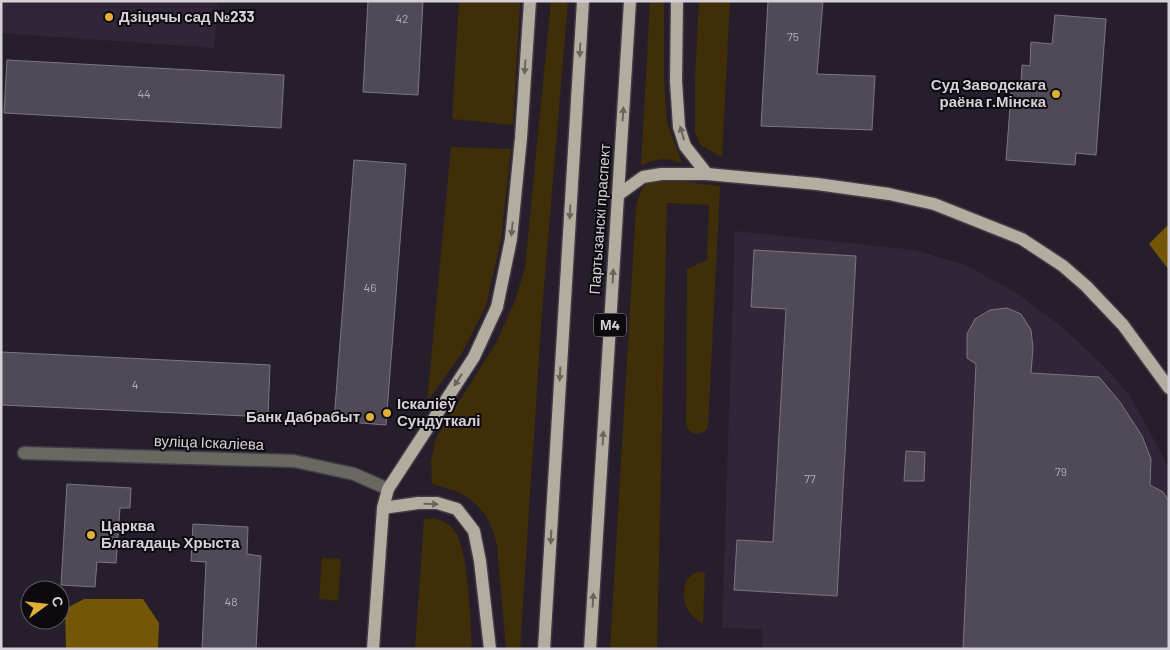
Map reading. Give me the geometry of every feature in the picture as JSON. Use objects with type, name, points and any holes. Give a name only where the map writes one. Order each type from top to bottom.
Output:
[{"type":"main road","points":[[373,649],[383,508],[388,489],[474,357],[497,306],[511,239],[521,138],[530,1]]},
{"type":"main road","name":"Партызанскі праспект","points":[[544,649],[582,1]]},
{"type":"main road","name":"Партызанскі праспект","points":[[590,649],[630,1]]},
{"type":"main road","points":[[677,1],[676,81],[679,127],[686,146],[707,174]]},
{"type":"main road","points":[[618,195],[643,177],[662,174],[707,174],[817,184],[898,196],[934,204],[1022,240],[1063,266],[1086,286],[1123,325],[1169,388]]},
{"type":"main road","points":[[383,508],[418,503],[437,503],[457,509],[474,531],[480,562],[490,649]]},
{"type":"street","name":"вуліца Іскаліева","points":[[24,453],[294,461],[354,474],[388,489]]},
{"type":"shaded area","name":"Дзіцячы сад №233","points":[[1,1],[218,1],[214,48],[1,33]]},
{"type":"shaded area","points":[[459,1],[520,1],[513,125],[452,119]]},
{"type":"shaded area","points":[[551,1],[568,1],[542,311],[520,649],[506,649],[497,545],[493,532],[482,511],[467,497],[432,484],[431,461],[436,438],[496,343],[514,303],[525,268]]},
{"type":"shaded area","points":[[650,1],[664,1],[664,78],[667,122],[682,163],[661,159],[641,166]]},
{"type":"shaded area","points":[[699,1],[730,1],[722,157],[701,146],[695,133],[695,78]]},
{"type":"shaded area","points":[[451,147],[511,149],[501,239],[486,306],[462,353],[427,402]]},
{"type":"shaded area","points":[[660,179],[720,186],[708,428],[696,434],[691,432],[686,426],[687,269],[707,260],[709,205],[667,203],[657,649],[610,649],[636,207],[645,185]]},
{"type":"shaded area","points":[[1169,224],[1169,270],[1149,244]]},
{"type":"shaded area","points":[[735,231],[915,250],[966,265],[1018,294],[1062,327],[1106,368],[1132,399],[1169,468],[1169,649],[762,649],[763,629],[722,628]]},
{"type":"shaded area","points":[[434,518],[452,527],[464,556],[472,649],[415,649],[424,519]]},
{"type":"shaded area","points":[[322,558],[341,559],[338,601],[319,599]]},
{"type":"shaded area","points":[[705,572],[703,624],[688,610],[684,591],[689,577],[696,573]]},
{"type":"shaded area","points":[[84,599],[143,599],[159,623],[158,649],[66,649],[66,630],[70,630],[70,606]]},
{"type":"building","points":[[368,1],[423,1],[418,95],[363,92]]},
{"type":"building","points":[[768,1],[823,1],[817,74],[875,76],[872,130],[761,126]]},
{"type":"building","points":[[1055,15],[1106,19],[1096,155],[1076,153],[1075,165],[1006,160],[1012,82],[1021,83],[1022,65],[1030,66],[1031,42],[1052,44]]},
{"type":"building","points":[[7,60],[284,75],[281,128],[4,113]]},
{"type":"building","points":[[354,160],[406,164],[386,425],[334,421]]},
{"type":"building","points":[[754,250],[856,256],[837,596],[734,590],[737,540],[773,542],[786,309],[751,307]]},
{"type":"building","points":[[1007,308],[1021,314],[1031,330],[1033,348],[1031,373],[1099,377],[1120,402],[1142,436],[1151,459],[1150,485],[1163,492],[1169,501],[1169,649],[963,649],[976,364],[967,358],[967,334],[975,319],[990,310]]},
{"type":"building","points":[[1,352],[270,365],[268,417],[1,405]]},
{"type":"building","points":[[906,451],[925,452],[924,481],[904,481]]},
{"type":"building","name":"Царква Благадаць Хрыста","points":[[67,484],[131,488],[130,508],[120,508],[116,563],[97,562],[95,587],[70,586],[70,580],[61,580]]},
{"type":"building","points":[[193,524],[248,527],[247,554],[261,556],[256,649],[202,649],[206,562],[191,561]]},
{"type":"place","name":"Дзіцячы сад №233","points":[[109,17]]},
{"type":"place","name":"Суд Заводскага раёна г.Мінска","points":[[1056,94]]},
{"type":"place","name":"Іскаліеў Сундуткалі","points":[[387,413]]},
{"type":"place","name":"Банк Дабрабыт","points":[[370,417]]},
{"type":"place","name":"Царква Благадаць Хрыста","points":[[91,535]]}]
